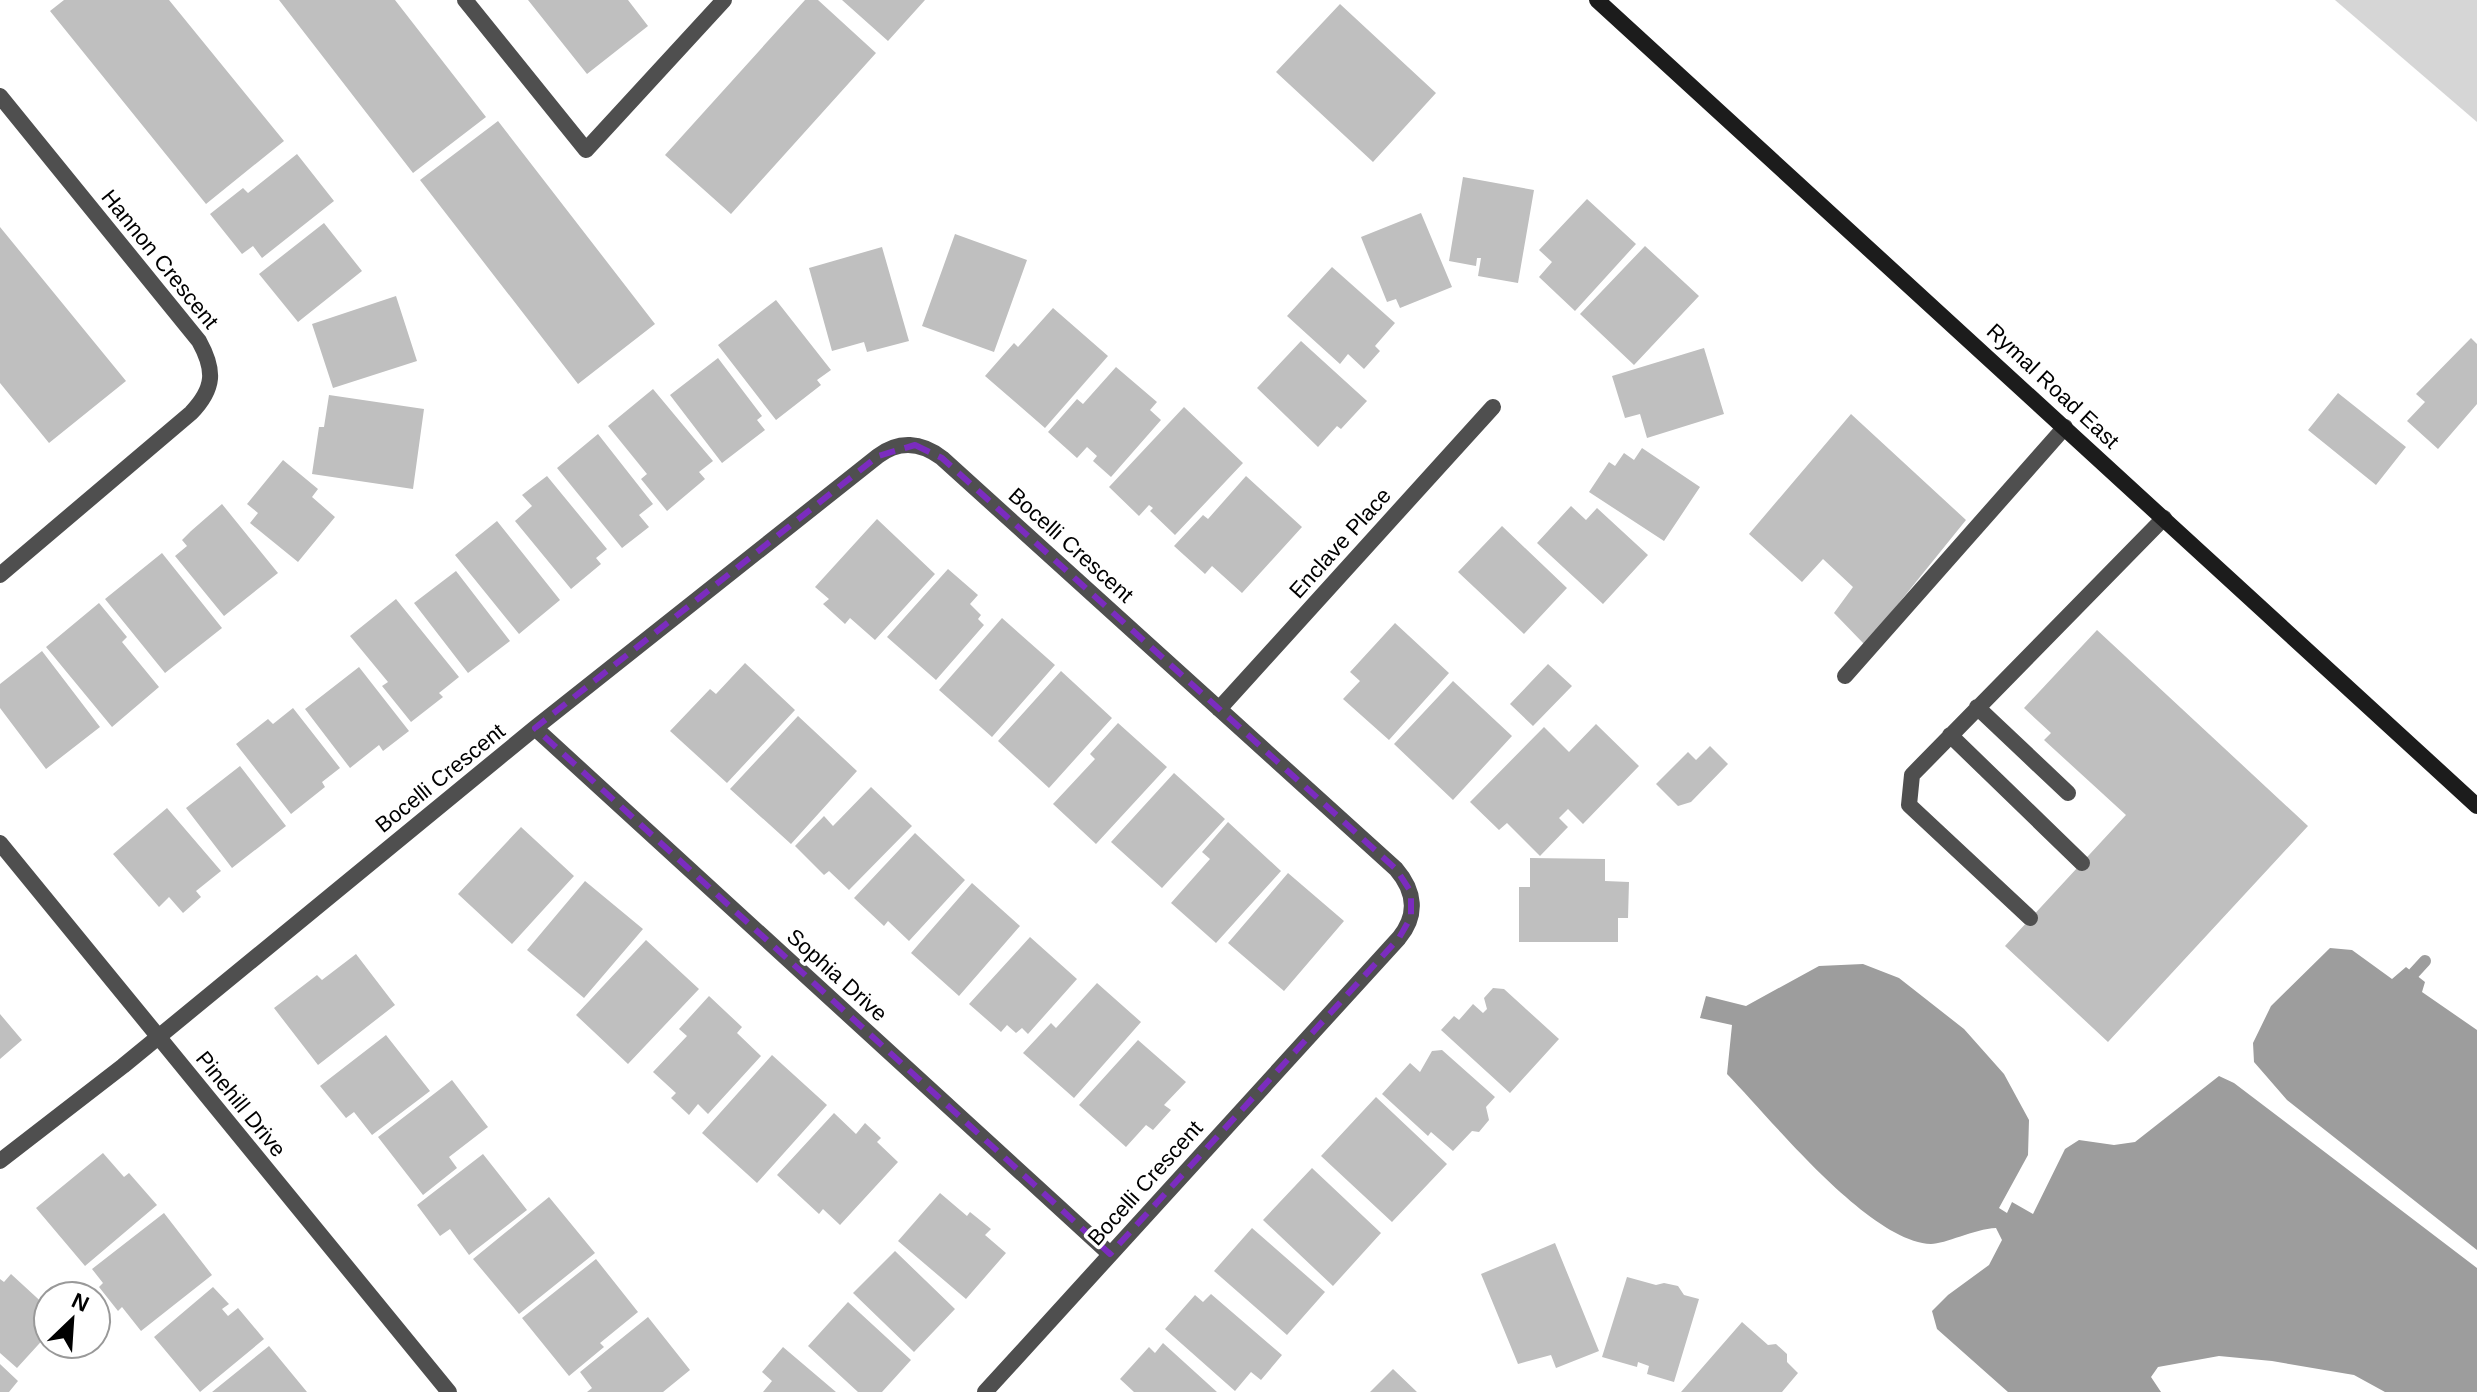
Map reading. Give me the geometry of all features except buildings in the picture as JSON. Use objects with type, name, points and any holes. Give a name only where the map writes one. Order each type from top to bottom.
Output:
[{"type":"main road","name":"Rymal Road East","points":[[1597,0],[2477,806]]},
{"type":"street","points":[[465,0],[586,150],[724,0]]},
{"type":"street","name":"Hannon Crescent","points":[[0,96],[199,341],[208,358],[211,375],[207,392],[191,413],[0,575]]},
{"type":"street","name":"Enclave Place","points":[[1219,709],[1493,407]]},
{"type":"street","points":[[1845,676],[2065,427]]},
{"type":"street","name":"Bocelli Crescent","points":[[0,1161],[158,1037],[535,728],[878,456],[890,447],[909,444],[928,448],[1396,869],[1411,892],[1411,917],[1399,938],[985,1392]]},
{"type":"street","points":[[2030,918],[1909,805],[1912,775],[2164,518]]},
{"type":"street","points":[[1977,707],[2068,793]]},
{"type":"street","name":"Sophia Drive","points":[[535,728],[1110,1254]]},
{"type":"street","points":[[1950,735],[2082,863]]},
{"type":"street","name":"Pinehill Drive","points":[[0,843],[443,1390]]},
{"type":"highlighted area","points":[[915,445],[942,458],[1396,869],[1411,892],[1411,917],[1399,938],[1110,1254],[535,728],[878,456]]},
{"type":"shaded area","points":[[2335,0],[2477,0],[2477,122]]},
{"type":"shaded area","points":[[2330,948],[2352,950],[2392,979],[2406,967],[2425,982],[2422,992],[2477,1030],[2477,1250],[2287,1100],[2254,1062],[2253,1043],[2271,1006]]},
{"type":"shaded area","points":[[1863,964],[1899,978],[1964,1029],[2004,1074],[2029,1120],[2028,1155],[1999,1208],[2007,1213],[2012,1202],[2033,1214],[2065,1149],[2079,1140],[2114,1145],[2135,1142],[2219,1076],[2234,1083],[2477,1268],[2477,1392],[2385,1392],[2354,1375],[2272,1361],[2219,1356],[2158,1367],[2151,1377],[2161,1392],[2008,1392],[1937,1329],[1932,1311],[1948,1295],[1989,1265],[2002,1240],[1996,1228],[1931,1244],[1906,1238],[1879,1222],[1822,1175],[1727,1074],[1732,1025],[1700,1018],[1706,996],[1746,1006],[1819,966]]},
{"type":"waterway","points":[[2414,973],[2425,961]]}]
